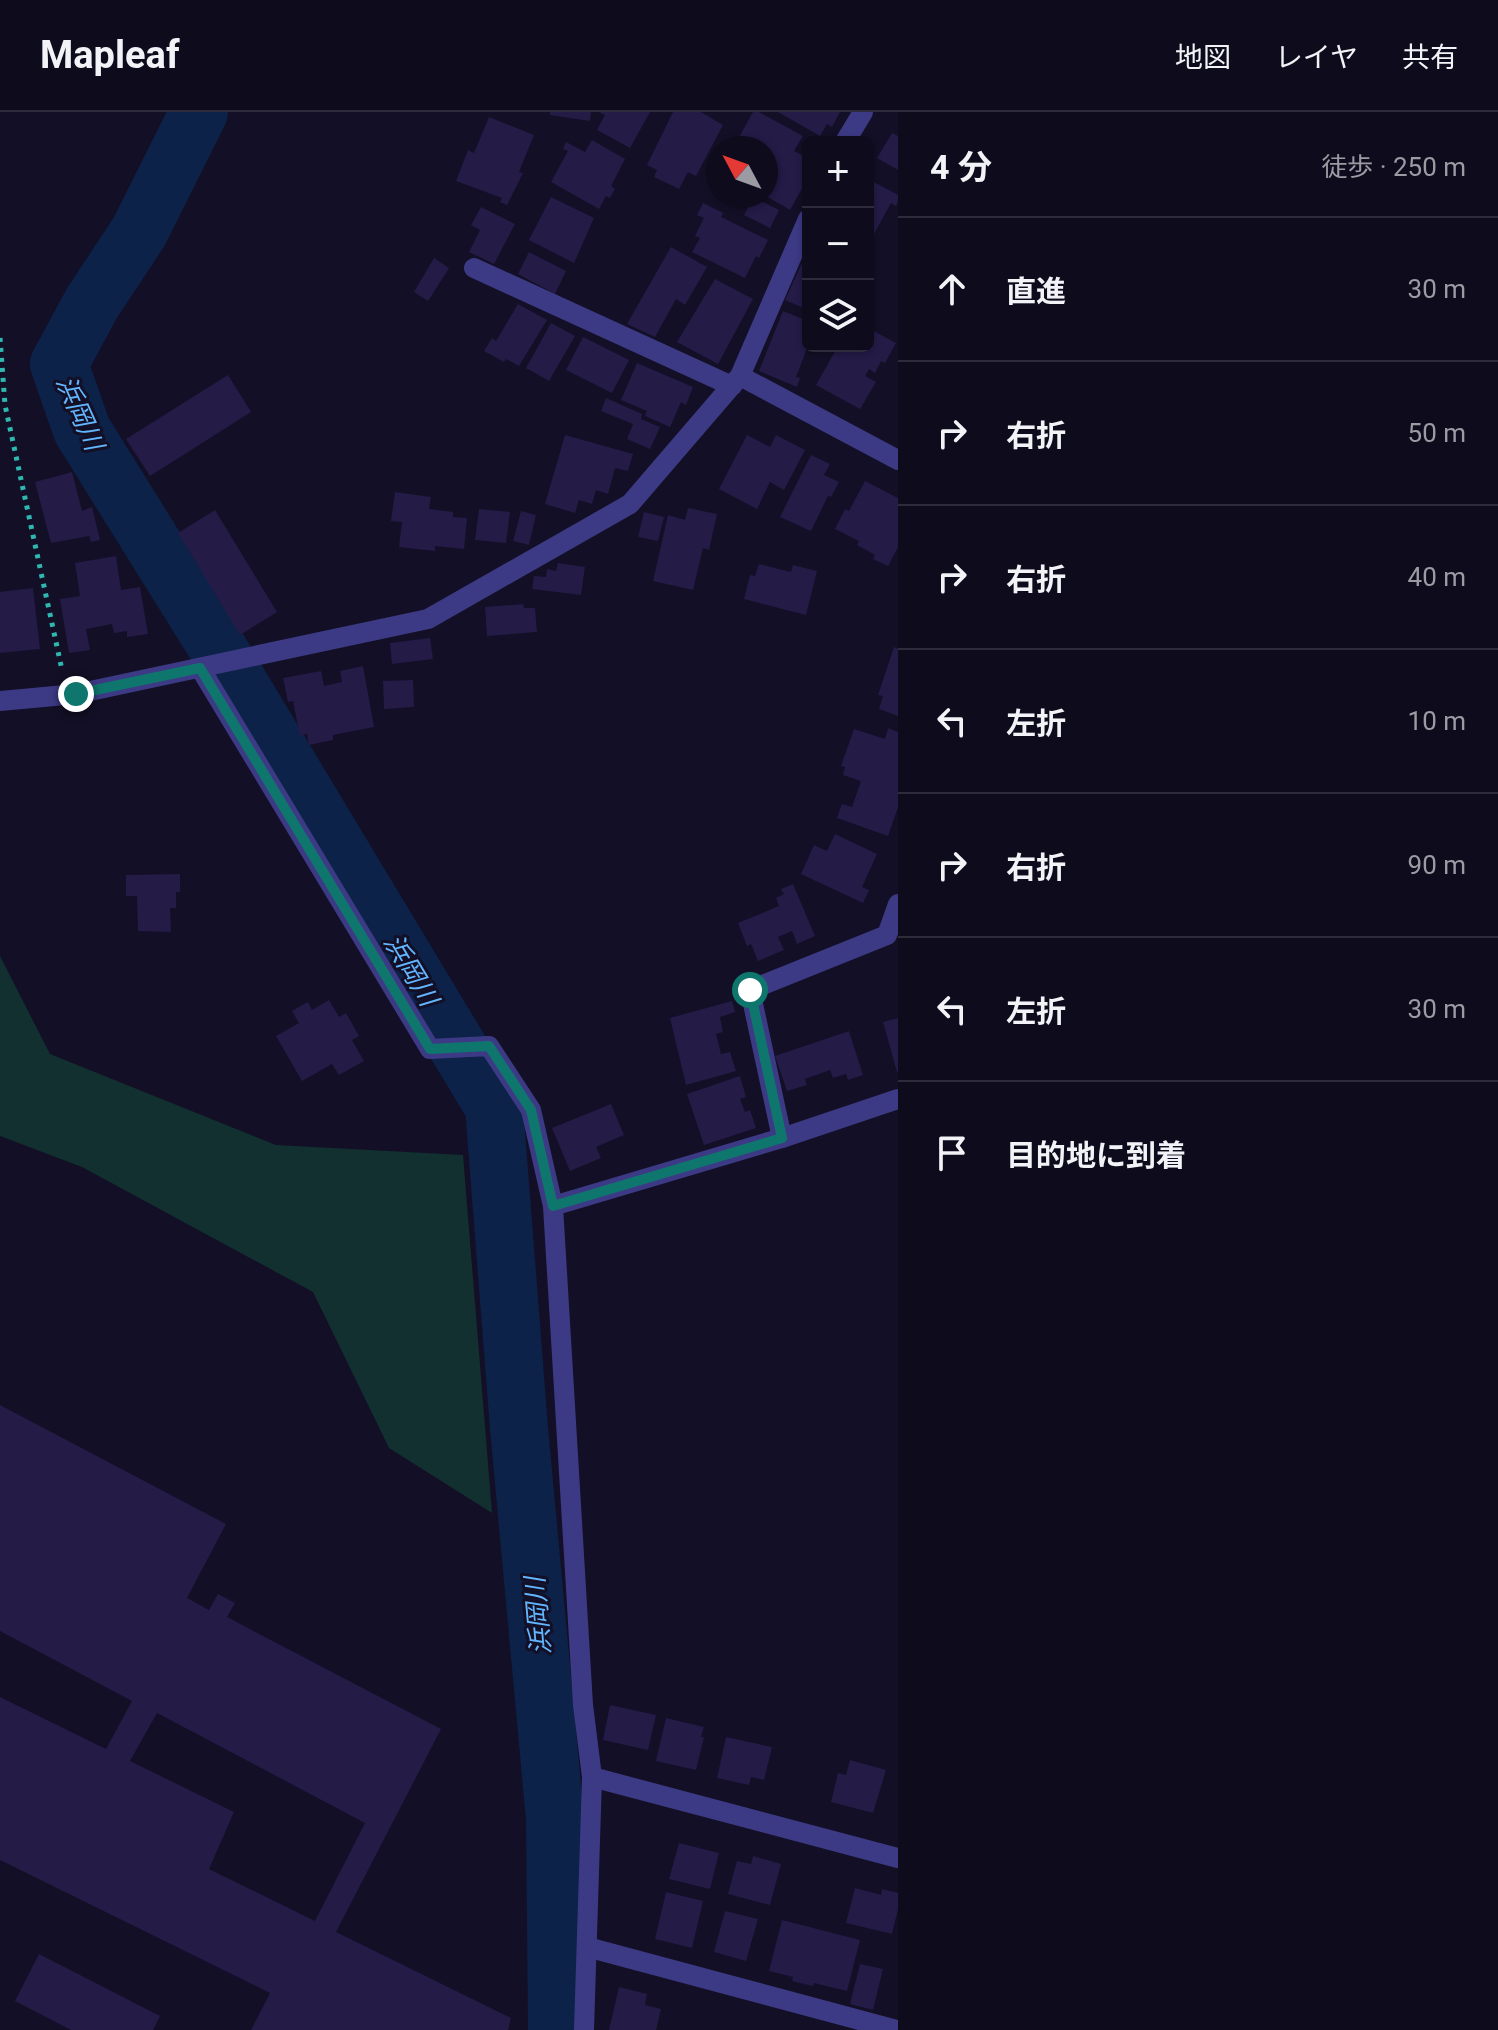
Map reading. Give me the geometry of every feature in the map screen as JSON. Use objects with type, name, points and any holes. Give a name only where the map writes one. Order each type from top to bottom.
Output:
[{"type":"street","points":[[849,136],[863,112]]},
{"type":"street","points":[[0,701],[76,694],[428,619],[630,504],[736,381],[802,232]]},
{"type":"street","points":[[474,268],[736,381],[898,460]]},
{"type":"street","points":[[206,667],[430,1049],[489,1046],[531,1110],[553,1206],[583,1705],[592,1777],[584,2030]]},
{"type":"street","points":[[782,1138],[750,990],[887,935],[898,904]]},
{"type":"street","points":[[553,1206],[782,1138],[898,1099]]},
{"type":"street","points":[[592,1777],[898,1858]]},
{"type":"street","points":[[587,1947],[897,2030]]},
{"type":"path","points":[[0,338],[5,405],[61,669],[76,694]]},
{"type":"green space","points":[[0,956],[50,1054],[276,1145],[463,1155],[492,1513],[389,1448],[313,1292],[82,1167],[0,1136]]},
{"type":"building","points":[[550,112],[591,112],[590,121],[550,115]]},
{"type":"building","points":[[599,112],[650,112],[630,148],[597,130],[605,115]]},
{"type":"building","points":[[673,112],[701,112],[723,125],[717,136],[706,136],[706,157],[696,176],[688,172],[679,189],[654,177],[657,170],[647,165]]},
{"type":"building","points":[[753,112],[759,112],[803,136],[794,151],[802,155],[802,189],[790,210],[778,203],[778,136],[740,136]]},
{"type":"building","points":[[778,112],[840,112],[832,127],[827,124],[820,136]]},
{"type":"building","points":[[489,117],[534,135],[519,172],[523,173],[507,205],[500,202],[502,198],[456,181],[468,150],[474,153]]},
{"type":"building","points":[[892,133],[898,136],[898,170],[877,158]]},
{"type":"building","points":[[592,140],[625,159],[611,186],[615,189],[610,198],[606,196],[599,209],[551,182],[568,151],[563,149],[566,142],[585,152]]},
{"type":"building","points":[[874,182],[898,195],[896,206],[891,203],[874,234]]},
{"type":"building","points":[[551,197],[594,218],[574,263],[529,240]]},
{"type":"building","points":[[703,203],[706,208],[723,213],[721,217],[768,240],[745,278],[692,252],[700,238],[695,236],[704,218],[697,215]]},
{"type":"building","points":[[481,207],[515,224],[494,264],[469,252],[480,230],[471,225]]},
{"type":"building","points":[[748,208],[779,210],[770,228],[744,215]]},
{"type":"building","points":[[671,247],[707,267],[685,305],[676,299],[655,337],[627,324]]},
{"type":"building","points":[[529,252],[566,271],[555,294],[518,274]]},
{"type":"building","points":[[434,258],[449,268],[428,301],[414,292]]},
{"type":"building","points":[[802,263],[802,307],[785,300]]},
{"type":"building","points":[[715,279],[753,299],[718,364],[677,342]]},
{"type":"building","points":[[518,304],[547,320],[519,366],[484,351],[492,338],[496,341]]},
{"type":"building","points":[[783,311],[802,319],[802,352],[806,352],[796,377],[800,378],[797,387],[759,371]]},
{"type":"building","points":[[551,323],[575,336],[549,381],[526,368]]},
{"type":"building","points":[[874,331],[896,343],[885,363],[881,361],[875,373],[869,369],[865,376],[876,382],[860,409],[816,385],[835,352],[874,352]]},
{"type":"building","points":[[583,337],[629,360],[612,393],[566,370]]},
{"type":"building","points":[[637,363],[693,387],[686,405],[681,402],[670,427],[645,416],[647,411],[621,400]]},
{"type":"building","points":[[228,375],[251,412],[150,476],[126,439]]},
{"type":"building","points":[[606,398],[642,414],[641,419],[660,427],[650,449],[627,439],[633,424],[601,411]]},
{"type":"building","points":[[565,435],[633,454],[628,471],[615,468],[608,494],[596,490],[592,504],[579,500],[575,513],[545,504]]},
{"type":"building","points":[[747,435],[770,447],[776,435],[805,450],[784,490],[770,482],[757,509],[719,489]]},
{"type":"building","points":[[811,455],[830,464],[824,475],[839,482],[831,497],[828,496],[811,531],[780,517]]},
{"type":"building","points":[[72,472],[82,511],[92,507],[100,540],[91,542],[89,536],[51,543],[35,482]]},
{"type":"building","points":[[865,481],[898,498],[898,547],[888,566],[873,559],[875,555],[857,545],[859,541],[835,529]]},
{"type":"building","points":[[395,492],[431,497],[429,509],[453,512],[453,517],[467,518],[464,549],[435,546],[435,551],[399,547],[402,522],[391,521]]},
{"type":"building","points":[[688,508],[717,514],[709,550],[703,548],[693,590],[653,581],[668,515],[685,520]]},
{"type":"building","points":[[479,509],[510,512],[506,543],[475,540]]},
{"type":"building","points":[[215,510],[277,612],[240,635],[178,533]]},
{"type":"building","points":[[521,511],[536,515],[529,545],[513,541]]},
{"type":"building","points":[[644,512],[664,517],[658,541],[638,537]]},
{"type":"building","points":[[116,556],[121,590],[140,587],[148,634],[127,637],[127,631],[114,633],[112,624],[86,629],[90,650],[69,653],[60,599],[80,596],[75,563]]},
{"type":"building","points":[[558,563],[585,567],[581,595],[532,589],[534,576],[546,577],[547,569],[556,571]]},
{"type":"building","points":[[759,564],[791,572],[793,565],[817,571],[806,615],[744,599],[750,575],[755,576]]},
{"type":"building","points":[[33,588],[40,649],[0,653],[0,592]]},
{"type":"building","points":[[523,604],[524,608],[535,608],[537,632],[487,636],[485,607]]},
{"type":"building","points":[[430,638],[433,659],[392,664],[390,643]]},
{"type":"building","points":[[894,647],[898,649],[898,716],[879,709],[883,696],[878,695]]},
{"type":"building","points":[[363,666],[374,727],[333,735],[333,740],[309,745],[307,734],[300,736],[293,701],[288,702],[283,678],[321,671],[324,686],[342,682],[340,671]]},
{"type":"building","points":[[413,680],[414,707],[384,709],[383,681]]},
{"type":"building","points":[[888,728],[898,732],[898,807],[888,836],[837,818],[842,804],[852,807],[861,781],[843,775],[845,767],[841,766],[854,729],[885,739]]},
{"type":"building","points":[[835,834],[877,854],[862,887],[869,890],[863,903],[801,874],[814,845],[827,851]]},
{"type":"building","points":[[180,874],[176,908],[170,908],[171,932],[138,931],[137,896],[126,896],[126,875]]},
{"type":"building","points":[[793,884],[815,936],[797,944],[792,931],[778,937],[784,950],[758,961],[751,944],[747,946],[738,923],[779,906],[776,898],[784,894],[781,889]]},
{"type":"building","points":[[329,1000],[339,1017],[346,1013],[359,1036],[352,1040],[364,1061],[339,1075],[332,1064],[302,1081],[276,1036],[299,1023],[292,1011],[308,1002],[312,1010]]},
{"type":"building","points":[[732,1001],[735,1012],[720,1017],[723,1032],[716,1034],[721,1054],[730,1052],[736,1071],[686,1085],[670,1018]]},
{"type":"building","points":[[898,1018],[898,1072],[897,1072],[883,1022]]},
{"type":"building","points":[[849,1031],[863,1075],[848,1080],[846,1074],[833,1078],[830,1070],[805,1079],[807,1085],[787,1091],[775,1056]]},
{"type":"building","points":[[740,1076],[746,1097],[740,1099],[745,1112],[750,1110],[756,1128],[704,1145],[687,1094]]},
{"type":"building","points":[[611,1104],[624,1135],[596,1147],[601,1158],[570,1171],[552,1128]]},
{"type":"building","points":[[0,1405],[226,1524],[187,1598],[209,1610],[218,1594],[235,1603],[227,1617],[441,1729],[336,1932],[511,2018],[508,2030],[251,2030],[270,1993],[0,1860],[0,1697],[106,1749],[132,1701],[0,1631]],"holes":[[[157,1713],[365,1823],[315,1921],[209,1869],[234,1812],[130,1761]]]},
{"type":"building","points":[[610,1705],[656,1715],[648,1750],[603,1740]]},
{"type":"building","points":[[666,1718],[704,1727],[696,1770],[656,1761]]},
{"type":"building","points":[[726,1737],[772,1747],[764,1780],[751,1777],[749,1785],[717,1778]]},
{"type":"building","points":[[850,1760],[886,1770],[873,1813],[831,1802],[838,1773],[846,1775]]},
{"type":"building","points":[[679,1843],[719,1853],[710,1889],[669,1879]]},
{"type":"building","points":[[753,1856],[781,1864],[770,1905],[728,1894],[737,1861],[751,1864]]},
{"type":"building","points":[[855,1888],[881,1895],[882,1889],[898,1893],[892,1934],[846,1923]]},
{"type":"building","points":[[666,1892],[703,1901],[692,1948],[655,1939]]},
{"type":"building","points":[[725,1911],[758,1919],[746,1961],[714,1952]]},
{"type":"building","points":[[782,1920],[860,1940],[847,1991],[792,1981],[793,1977],[769,1971]]},
{"type":"building","points":[[39,1954],[160,2016],[153,2030],[71,2030],[15,2001]]},
{"type":"building","points":[[860,1964],[883,1969],[873,2010],[850,2004]]},
{"type":"building","points":[[619,1987],[647,1994],[645,2005],[661,2009],[656,2030],[609,2030]]},
{"type":"waterway","name":"浜岡川","points":[[199,112],[139,232],[92,303],[59,364],[82,430],[214,642],[494,1107],[519,1428],[555,1819],[557,2030]]},
{"type":"route","points":[[76,694],[200,668],[430,1049],[489,1046],[531,1110],[553,1206],[782,1138],[750,990]]}]
